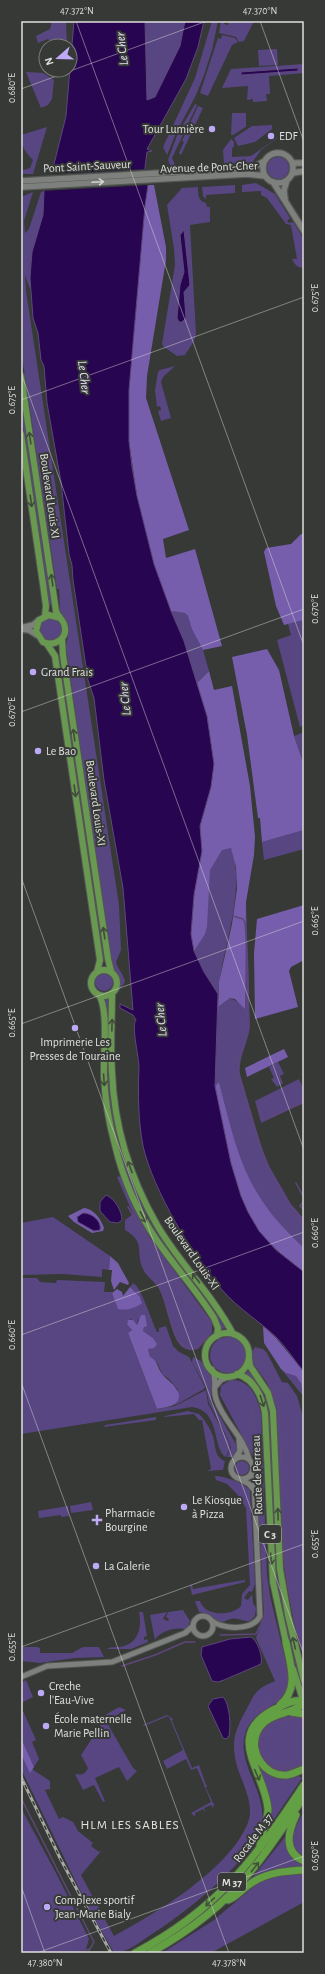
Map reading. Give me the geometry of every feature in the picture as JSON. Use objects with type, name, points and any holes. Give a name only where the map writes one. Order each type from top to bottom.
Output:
[{"type":"highway","points":[[275,1709],[286,1699],[292,1687],[292,1676],[286,1642]]},
{"type":"highway","points":[[260,1849],[260,1843],[267,1823],[267,1804],[250,1757],[249,1742],[254,1726],[265,1714],[294,1701],[304,1702]]},
{"type":"highway","points":[[304,1702],[296,1709],[273,1716],[261,1726],[256,1733],[255,1742],[257,1758],[267,1770],[274,1774],[285,1775],[304,1769]]},
{"type":"highway","points":[[285,1712],[304,1714]]},
{"type":"highway","name":"Rocade M 37","points":[[135,1953],[176,1929],[205,1908],[228,1886],[260,1849],[304,1785]]},
{"type":"highway","points":[[303,1799],[289,1831],[288,1838],[293,1853],[304,1861]]},
{"type":"highway","name":"Rocade M 37","points":[[150,1953],[182,1934],[224,1901],[264,1856],[303,1799]]},
{"type":"highway","points":[[224,1901],[230,1900],[253,1882],[267,1875],[283,1871],[304,1870]]},
{"type":"main road","points":[[293,174],[293,163],[288,156],[279,152],[270,154],[263,162],[265,176],[273,182],[304,231]]},
{"type":"main road","name":"Avenue de Pont-Cher","points":[[154,173],[248,168],[254,167],[263,162]]},
{"type":"main road","points":[[293,163],[304,163]]},
{"type":"main road","points":[[273,182],[280,183],[287,180],[293,174],[304,171]]},
{"type":"main road","name":"Pont Saint-Sauveur","points":[[21,181],[154,173]]},
{"type":"main road","name":"Avenue de Pont-Cher","points":[[154,180],[247,174],[265,176]]},
{"type":"main road","name":"Pont Saint-Sauveur","points":[[21,187],[154,180]]},
{"type":"main road","points":[[285,201],[284,190],[287,180]]},
{"type":"main road","name":"Boulevard Louis XI","points":[[21,376],[55,606],[60,618]]},
{"type":"main road","name":"Boulevard Louis XI","points":[[21,434],[46,606],[45,616]]},
{"type":"main road","points":[[53,615],[60,618],[65,627],[62,638],[56,643],[47,644],[29,630],[21,628],[33,625],[45,616],[53,615]]},
{"type":"main road","points":[[37,635],[36,627],[39,620]]},
{"type":"main road","name":"Boulevard Louis-XI","points":[[62,638],[63,655],[111,971]]},
{"type":"main road","name":"Boulevard Louis-XI","points":[[47,644],[55,656],[100,960],[97,972]]},
{"type":"main road","points":[[104,969],[111,971],[118,980],[117,988],[112,994],[99,995],[93,990],[91,984],[92,977],[97,972],[104,969]]},
{"type":"main road","name":"Boulevard Louis-XI","points":[[112,994],[113,1090],[118,1124],[130,1168],[157,1225],[218,1309],[233,1334]]},
{"type":"main road","name":"Boulevard Louis-XI","points":[[99,995],[104,1010],[104,1068],[107,1107],[115,1147],[122,1169],[135,1201],[157,1241],[214,1318],[218,1328],[217,1336]]},
{"type":"main road","points":[[225,1333],[233,1334],[245,1342],[249,1352],[249,1358],[246,1366],[234,1375],[220,1375],[212,1369],[207,1362],[207,1348],[210,1342],[217,1336],[225,1333]]},
{"type":"main road","name":"Route de Perreau","points":[[249,1358],[253,1371],[268,1393],[273,1411],[280,1569],[288,1615],[304,1680]]},
{"type":"main road","name":"Route de Perreau","points":[[234,1375],[247,1379],[254,1385],[260,1396],[265,1413],[273,1582],[286,1642],[304,1702]]},
{"type":"street","points":[[21,1677],[47,1666],[112,1662],[185,1633],[193,1626],[195,1621],[200,1616],[206,1617],[218,1625],[227,1626],[250,1625],[256,1622],[260,1616],[252,1472],[253,1465],[249,1459],[246,1448],[238,1440],[216,1400],[216,1380],[212,1369]]},
{"type":"street","points":[[215,1387],[221,1380],[234,1375]]},
{"type":"street","points":[[238,1440],[240,1452],[232,1463],[230,1470],[234,1476],[249,1484],[254,1491]]},
{"type":"street","points":[[235,1458],[241,1456],[249,1459]]},
{"type":"street","points":[[240,1479],[249,1477],[252,1472]]},
{"type":"street","points":[[211,1620],[213,1625],[211,1633]]},
{"type":"street","points":[[193,1626],[197,1634]]},
{"type":"street","points":[[185,1633],[197,1634],[204,1637],[218,1628],[227,1626]]},
{"type":"shaded area","points":[[52,21],[66,21],[67,38],[38,38],[38,43],[36,36],[50,29]]},
{"type":"shaded area","points":[[145,21],[185,21],[180,46],[155,98],[147,100]]},
{"type":"shaded area","points":[[212,21],[218,21],[212,50],[204,75],[167,155],[163,147],[195,78]]},
{"type":"shaded area","points":[[221,21],[224,21],[224,24],[228,25],[229,21],[254,21],[244,41],[239,42],[236,37],[219,33]]},
{"type":"shaded area","points":[[222,35],[235,38],[238,42],[232,45],[208,96],[200,93],[218,38],[221,39]]},
{"type":"shaded area","points":[[277,49],[278,65],[259,66],[258,50]]},
{"type":"shaded area","points":[[304,64],[304,73],[269,76],[270,94],[266,94],[267,101],[253,102],[253,99],[247,100],[248,86],[222,88],[231,69]]},
{"type":"shaded area","points":[[26,72],[38,73],[38,78],[51,78],[54,80],[52,99],[48,105],[41,108]]},
{"type":"shaded area","points":[[195,104],[197,105],[172,158],[176,167],[171,168],[168,160],[178,133]]},
{"type":"shaded area","points":[[198,106],[203,108],[181,155],[179,153],[184,142],[182,141]]},
{"type":"shaded area","points":[[232,113],[246,113],[247,126],[231,135]]},
{"type":"shaded area","points":[[272,125],[272,129],[255,142],[238,146],[234,138],[252,126]]},
{"type":"shaded area","points":[[294,126],[261,150],[252,163],[224,164],[223,150],[231,139],[234,142],[232,157],[251,156]]},
{"type":"shaded area","points":[[47,127],[33,174],[21,174],[21,171],[30,168],[33,160],[24,149],[21,135]]},
{"type":"shaded area","points":[[278,157],[286,160],[289,168],[286,176],[278,179],[270,176],[267,168],[270,160]]},
{"type":"shaded area","points":[[256,183],[275,194],[290,218],[287,221],[289,223],[293,222],[304,239],[304,266],[302,268],[296,265],[292,259],[297,259],[291,225],[286,224],[267,198],[261,195],[261,191],[242,192],[242,185]]},
{"type":"shaded area","points":[[148,185],[154,185],[166,247],[166,260],[147,376],[146,398],[189,530],[163,539],[166,558],[195,549],[222,646],[203,650],[192,629],[188,616],[185,613],[171,611],[154,564],[137,496],[129,441],[129,390]]},
{"type":"shaded area","points":[[235,185],[235,193],[206,195],[206,199],[203,196],[202,187]]},
{"type":"shaded area","points":[[198,187],[198,195],[201,201],[206,203],[207,207],[210,207],[210,222],[190,225],[196,334],[194,341],[185,355],[177,356],[162,344],[175,265],[167,205],[182,188]]},
{"type":"shaded area","points":[[44,191],[43,215],[31,258],[30,289],[25,275],[26,291],[119,905],[121,950],[116,962],[125,982],[116,995],[119,989],[120,981],[111,962],[66,647],[69,628],[60,610],[59,589],[57,589],[21,350],[21,197],[33,192],[24,221],[25,233],[29,229],[41,192]]},
{"type":"shaded area","points":[[175,366],[163,377],[161,382],[171,418],[161,421],[158,411],[161,410],[160,406],[157,407],[155,390],[158,372],[160,370]]},
{"type":"shaded area","points":[[21,396],[52,604],[49,605],[21,415]]},
{"type":"shaded area","points":[[301,534],[304,534],[304,620],[284,625],[276,606],[264,552],[266,548],[291,544]]},
{"type":"shaded area","points":[[171,611],[185,613],[188,616],[203,650],[209,671],[196,684],[184,641]]},
{"type":"shaded area","points":[[51,618],[59,621],[62,629],[59,637],[51,640],[43,637],[40,629],[43,621]]},
{"type":"shaded area","points":[[304,620],[304,725],[300,727],[277,640],[291,635],[288,624]]},
{"type":"shaded area","points":[[267,649],[279,670],[294,736],[304,765],[304,830],[262,842],[260,818],[258,818],[247,735],[232,657]]},
{"type":"shaded area","points":[[58,657],[60,657],[105,958],[103,958]]},
{"type":"shaded area","points":[[209,671],[214,690],[232,686],[250,786],[255,837],[254,855],[246,902],[245,1009],[235,999],[230,998],[218,1007],[219,982],[232,924],[237,889],[236,867],[231,848],[222,850],[210,870],[207,926],[205,934],[194,951],[191,934],[200,826],[211,787],[214,764],[207,716],[196,684]]},
{"type":"shaded area","points":[[304,732],[304,765],[294,736]]},
{"type":"shaded area","points":[[304,830],[304,849],[264,860],[262,842]]},
{"type":"shaded area","points":[[200,837],[231,848],[235,863],[235,903],[218,994],[204,972],[194,951]]},
{"type":"shaded area","points":[[246,902],[250,1027],[240,1062],[240,1074],[262,1149],[269,1166],[291,1204],[304,1219],[304,1248],[272,1215],[254,1189],[236,1145],[219,1082],[215,1086],[218,1007],[230,998],[238,1002],[245,934]]},
{"type":"shaded area","points":[[304,905],[304,960],[291,967],[289,971],[298,1007],[255,1019],[254,953],[257,919]]},
{"type":"shaded area","points":[[104,973],[110,976],[113,982],[110,988],[104,991],[98,988],[95,982],[98,976]]},
{"type":"shaded area","points":[[108,999],[110,1089],[115,1124],[124,1158],[140,1199],[153,1224],[220,1316],[226,1328],[222,1329],[216,1315],[162,1241],[135,1192],[124,1165],[115,1135],[109,1103],[106,1058],[107,1019],[105,1000]]},
{"type":"shaded area","points":[[284,1049],[288,1057],[247,1077],[245,1068]]},
{"type":"shaded area","points":[[278,1062],[284,1074],[280,1076],[283,1083],[277,1087],[271,1079],[274,1078],[269,1067]]},
{"type":"shaded area","points":[[299,1079],[304,1090],[304,1103],[261,1123],[255,1101]]},
{"type":"shaded area","points":[[219,1082],[231,1128],[247,1174],[267,1208],[282,1226],[304,1248],[304,1272],[280,1253],[264,1237],[249,1215],[241,1198],[225,1142],[215,1086]]},
{"type":"shaded area","points":[[121,1176],[132,1204],[149,1236],[212,1322],[212,1333],[198,1349],[186,1349],[177,1341],[161,1291],[143,1269],[136,1239],[125,1230],[125,1220],[133,1214],[117,1177]]},
{"type":"shaded area","points":[[84,1208],[91,1210],[97,1215],[103,1225],[103,1231],[92,1233],[74,1222],[68,1216]]},
{"type":"shaded area","points":[[53,1217],[110,1256],[109,1270],[102,1269],[102,1277],[63,1274],[21,1275],[21,1223]]},
{"type":"shaded area","points":[[110,1256],[118,1263],[129,1283],[128,1285],[120,1282],[114,1290],[111,1281],[112,1270],[109,1270]]},
{"type":"shaded area","points":[[21,1278],[37,1278],[40,1282],[56,1283],[57,1280],[105,1282],[104,1292],[112,1292],[118,1308],[124,1310],[142,1300],[130,1287],[133,1283],[143,1297],[157,1332],[159,1332],[159,1328],[166,1326],[173,1346],[179,1352],[189,1357],[205,1387],[174,1406],[178,1400],[178,1390],[169,1379],[162,1374],[158,1364],[150,1357],[148,1349],[157,1344],[153,1338],[143,1331],[144,1327],[138,1319],[137,1325],[131,1319],[127,1322],[132,1330],[128,1333],[157,1409],[175,1406],[206,1390],[208,1404],[229,1442],[230,1448],[226,1457],[219,1447],[215,1430],[208,1415],[201,1410],[192,1407],[21,1434]]},
{"type":"shaded area","points":[[130,1287],[140,1297],[142,1303],[131,1309],[118,1309],[112,1293],[117,1289],[122,1292],[123,1296]]},
{"type":"shaded area","points":[[141,1315],[145,1315],[147,1326],[144,1327],[143,1331],[153,1338],[157,1344],[154,1348],[148,1349],[150,1357],[155,1360],[162,1374],[173,1385],[179,1394],[177,1402],[169,1407],[157,1409],[128,1333],[132,1330],[127,1324],[128,1320],[133,1320],[137,1325]]},
{"type":"shaded area","points":[[263,1326],[276,1338],[304,1372],[304,1398],[301,1383],[296,1376],[286,1373],[281,1369],[264,1343]]},
{"type":"shaded area","points":[[232,1337],[241,1342],[245,1348],[245,1362],[241,1368],[232,1373],[224,1373],[215,1368],[211,1362],[210,1351],[215,1342],[221,1338]]},
{"type":"shaded area","points":[[255,1347],[263,1349],[267,1353],[282,1382],[288,1383],[297,1396],[304,1420],[304,1659],[294,1622],[284,1566],[276,1410],[267,1383],[252,1362],[252,1352]]},
{"type":"shaded area","points":[[193,1357],[201,1361],[212,1377],[211,1401],[237,1446],[237,1451],[234,1457],[227,1457],[231,1448],[229,1441],[209,1403],[206,1387],[192,1362]]},
{"type":"shaded area","points":[[281,1369],[298,1378],[302,1384],[304,1397]]},
{"type":"shaded area","points":[[248,1371],[259,1382],[269,1407],[278,1581],[303,1693],[294,1664],[276,1584],[268,1417],[251,1378],[245,1374]]},
{"type":"shaded area","points":[[230,1380],[243,1382],[252,1390],[261,1414],[267,1574],[270,1596],[289,1675],[289,1686],[286,1694],[275,1704],[254,1718],[245,1734],[245,1756],[260,1799],[262,1822],[257,1837],[246,1853],[215,1886],[179,1915],[141,1942],[119,1953],[114,1953],[88,1907],[21,1769],[21,1754],[30,1772],[32,1769],[50,1781],[50,1789],[45,1790],[59,1819],[63,1817],[73,1822],[78,1831],[93,1843],[91,1846],[99,1852],[102,1850],[81,1875],[114,1936],[169,1903],[207,1874],[224,1859],[237,1842],[247,1825],[250,1817],[250,1808],[249,1800],[235,1758],[234,1746],[236,1734],[256,1692],[275,1681],[256,1638],[264,1616],[256,1462],[220,1395],[221,1386]]},
{"type":"shaded area","points":[[188,1411],[199,1414],[209,1427],[213,1436],[217,1454],[225,1461],[223,1470],[207,1471],[211,1469],[202,1420],[199,1420],[194,1414],[164,1417]]},
{"type":"shaded area","points":[[156,1417],[156,1420],[104,1427],[105,1425]]},
{"type":"shaded area","points":[[239,1461],[245,1461],[249,1465],[249,1471],[245,1475],[239,1475],[235,1471],[235,1465]]},
{"type":"shaded area","points":[[215,1476],[234,1480],[244,1485],[250,1491],[255,1584],[252,1592],[249,1591],[244,1598],[248,1600],[252,1594],[253,1603],[256,1608],[255,1616],[250,1621],[229,1619],[223,1622],[218,1622],[206,1614],[199,1612],[195,1601],[200,1601],[207,1610],[213,1612],[232,1612],[241,1606],[242,1594],[250,1585],[246,1508],[237,1494],[227,1484],[216,1480]]},
{"type":"shaded area","points":[[91,1502],[93,1510],[71,1513],[70,1506]]},
{"type":"shaded area","points":[[68,1506],[69,1516],[61,1517],[61,1515],[39,1518],[38,1511]]},
{"type":"shaded area","points":[[244,1577],[245,1582],[192,1595],[190,1585],[192,1585],[193,1589],[244,1580]]},
{"type":"shaded area","points":[[183,1610],[190,1621],[188,1627],[185,1629],[168,1630],[160,1634],[155,1640],[150,1615],[167,1612],[163,1619],[168,1621],[169,1619],[166,1617],[168,1612]]},
{"type":"shaded area","points":[[139,1612],[143,1612],[147,1636],[144,1637],[144,1640],[147,1639],[148,1642],[131,1649],[107,1649],[124,1646],[133,1641],[140,1627]]},
{"type":"shaded area","points":[[21,1647],[37,1647],[40,1648],[40,1653],[72,1653],[83,1647],[99,1647],[104,1657],[74,1658],[40,1663],[21,1661]]},
{"type":"shaded area","points":[[26,1680],[33,1697],[21,1703],[21,1683]]},
{"type":"shaded area","points":[[119,1707],[126,1710],[106,1721],[133,1768],[137,1771],[127,1781],[119,1767],[95,1778],[105,1801],[103,1802],[94,1785],[83,1790],[75,1774],[83,1774],[88,1768],[81,1755],[103,1722],[100,1718]]},
{"type":"shaded area","points":[[23,1711],[36,1740],[32,1742],[39,1759],[34,1767],[21,1738],[21,1712]]},
{"type":"shaded area","points":[[167,1715],[173,1719],[172,1721],[192,1768],[199,1765],[207,1785],[206,1788],[214,1803],[213,1808],[211,1805],[204,1808],[206,1812],[203,1809],[195,1813],[195,1817],[191,1813],[211,1802],[197,1768],[191,1770],[186,1759],[167,1769],[163,1761],[183,1750],[170,1719],[168,1716],[144,1726],[143,1725]]},
{"type":"shaded area","points":[[299,1715],[304,1717],[304,1766],[290,1772],[277,1771],[267,1764],[260,1753],[259,1741],[264,1729],[277,1720]]},
{"type":"shaded area","points":[[21,1738],[34,1767],[30,1773],[21,1754]]},
{"type":"shaded area","points":[[258,1765],[267,1773],[277,1777],[293,1778],[299,1776],[302,1778],[268,1828],[270,1819]]},
{"type":"shaded area","name":"Complexe sportif Jean-Marie Bialy","points":[[21,1808],[89,1939],[86,1949],[71,1953],[21,1953]]},
{"type":"shaded area","points":[[304,1811],[304,1856],[298,1852],[293,1841],[295,1829]]},
{"type":"shaded area","points":[[285,1837],[289,1851],[304,1864],[304,1867],[249,1882]]},
{"type":"shaded area","points":[[304,1874],[304,1902],[211,1953],[162,1953],[214,1920],[257,1884],[268,1878],[283,1875]]},
{"type":"water","name":"Le Cher","points":[[74,21],[145,21],[147,100],[155,97],[180,46],[185,21],[204,21],[198,47],[186,79],[147,149],[152,151],[147,152],[145,168],[148,185],[129,390],[129,441],[137,496],[154,564],[171,611],[184,641],[207,716],[214,764],[211,787],[200,826],[202,851],[194,895],[191,934],[194,951],[204,972],[218,994],[215,1086],[231,1163],[241,1196],[248,1212],[259,1231],[276,1250],[304,1272],[304,1372],[276,1337],[236,1304],[211,1277],[187,1242],[165,1202],[148,1163],[143,1146],[140,1126],[138,1087],[139,1062],[134,1028],[136,1020],[133,1015],[120,1008],[120,1004],[133,1010],[123,888],[104,780],[94,698],[88,680],[72,565],[69,554],[61,482],[47,403],[44,366],[41,360],[38,333],[33,318],[30,278],[32,252],[43,215],[44,191],[54,164],[66,116],[69,78],[78,78],[78,38],[73,38]]},
{"type":"water","points":[[298,68],[298,71],[241,75],[241,72]]},
{"type":"water","points":[[184,230],[190,285],[184,292],[186,318],[182,322],[179,322],[177,318],[180,285],[184,272],[180,235]]},
{"type":"water","points":[[106,1195],[115,1202],[119,1209],[122,1220],[118,1223],[110,1222],[100,1211],[100,1202]]},
{"type":"water","points":[[83,1213],[90,1214],[96,1218],[100,1230],[94,1231],[78,1222],[77,1217]]},
{"type":"water","points":[[251,1637],[256,1642],[259,1649],[261,1664],[224,1680],[218,1682],[212,1681],[201,1655],[202,1647],[230,1639]]},
{"type":"water","points":[[223,1697],[229,1710],[230,1722],[229,1736],[226,1739],[223,1738],[208,1706],[213,1699]]},
{"type":"pier","points":[[147,169],[150,185],[42,191],[47,174]]},
{"type":"waterway","points":[[233,916],[243,919],[245,923],[248,978],[246,1032],[238,1063],[238,1074],[256,1133],[270,1170],[290,1205],[304,1222]]},
{"type":"waterway","points":[[271,1097],[259,1104],[263,1120],[304,1102]]},
{"type":"waterway","points":[[296,1183],[303,1196]]},
{"type":"waterway","points":[[304,1201],[300,1206],[304,1210]]},
{"type":"waterway","points":[[128,1207],[166,1269],[208,1321],[209,1328]]},
{"type":"waterway","points":[[154,1280],[163,1297],[177,1338],[182,1344],[189,1348]]},
{"type":"waterway","points":[[193,1348],[199,1346],[209,1335]]},
{"type":"waterway","points":[[284,1394],[261,1350],[257,1350],[255,1355],[271,1386],[279,1408],[284,1556],[288,1588],[298,1636]]},
{"type":"waterway","points":[[252,1408],[258,1451],[260,1495]]},
{"type":"waterway","points":[[220,1635],[256,1634],[264,1617],[266,1610],[260,1500]]},
{"type":"waterway","points":[[266,1585],[277,1641],[285,1666]]},
{"type":"waterway","points":[[261,1640],[277,1641]]},
{"type":"waterway","points":[[122,1666],[155,1655],[185,1642],[195,1642]]},
{"type":"waterway","points":[[256,1712],[284,1694],[287,1678],[285,1666],[288,1665]]},
{"type":"waterway","points":[[240,1842],[249,1824],[252,1814],[252,1804],[237,1758],[235,1747],[236,1736],[240,1724],[250,1713]]},
{"type":"waterway","points":[[297,1717],[304,1724]]},
{"type":"waterway","points":[[298,1718],[274,1723],[265,1730],[261,1738],[260,1746],[268,1761],[276,1766],[285,1768],[296,1767],[304,1758]]},
{"type":"waterway","points":[[21,1798],[94,1942],[89,1951]]},
{"type":"waterway","points":[[304,1824],[300,1831],[299,1837],[301,1847],[304,1850]]},
{"type":"waterway","points":[[74,1953],[90,1949]]},
{"type":"railway","points":[[21,1777],[60,1858],[111,1953]]},
{"type":"place","name":"Tour Lumière","points":[[212,129]]},
{"type":"place","name":"EDF","points":[[271,136]]},
{"type":"place","name":"Grand Frais","points":[[33,672]]},
{"type":"place","name":"Le Bao","points":[[38,751]]},
{"type":"place","name":"Imprimerie Les Presses de Touraine","points":[[75,1028]]},
{"type":"place","name":"Le Kiosque à Pizza","points":[[184,1507]]},
{"type":"place","name":"Pharmacie Bourgine","points":[[97,1520]]},
{"type":"place","name":"La Galerie","points":[[96,1566]]},
{"type":"place","name":"Creche l'Eau-Vive","points":[[41,1693]]},
{"type":"place","name":"École maternelle Marie Pellin","points":[[46,1726]]},
{"type":"place","name":"Complexe sportif Jean-Marie Bialy","points":[[47,1907]]},
{"type":"district","name":"HLM LES SABLES","points":[[130,1824]]}]
